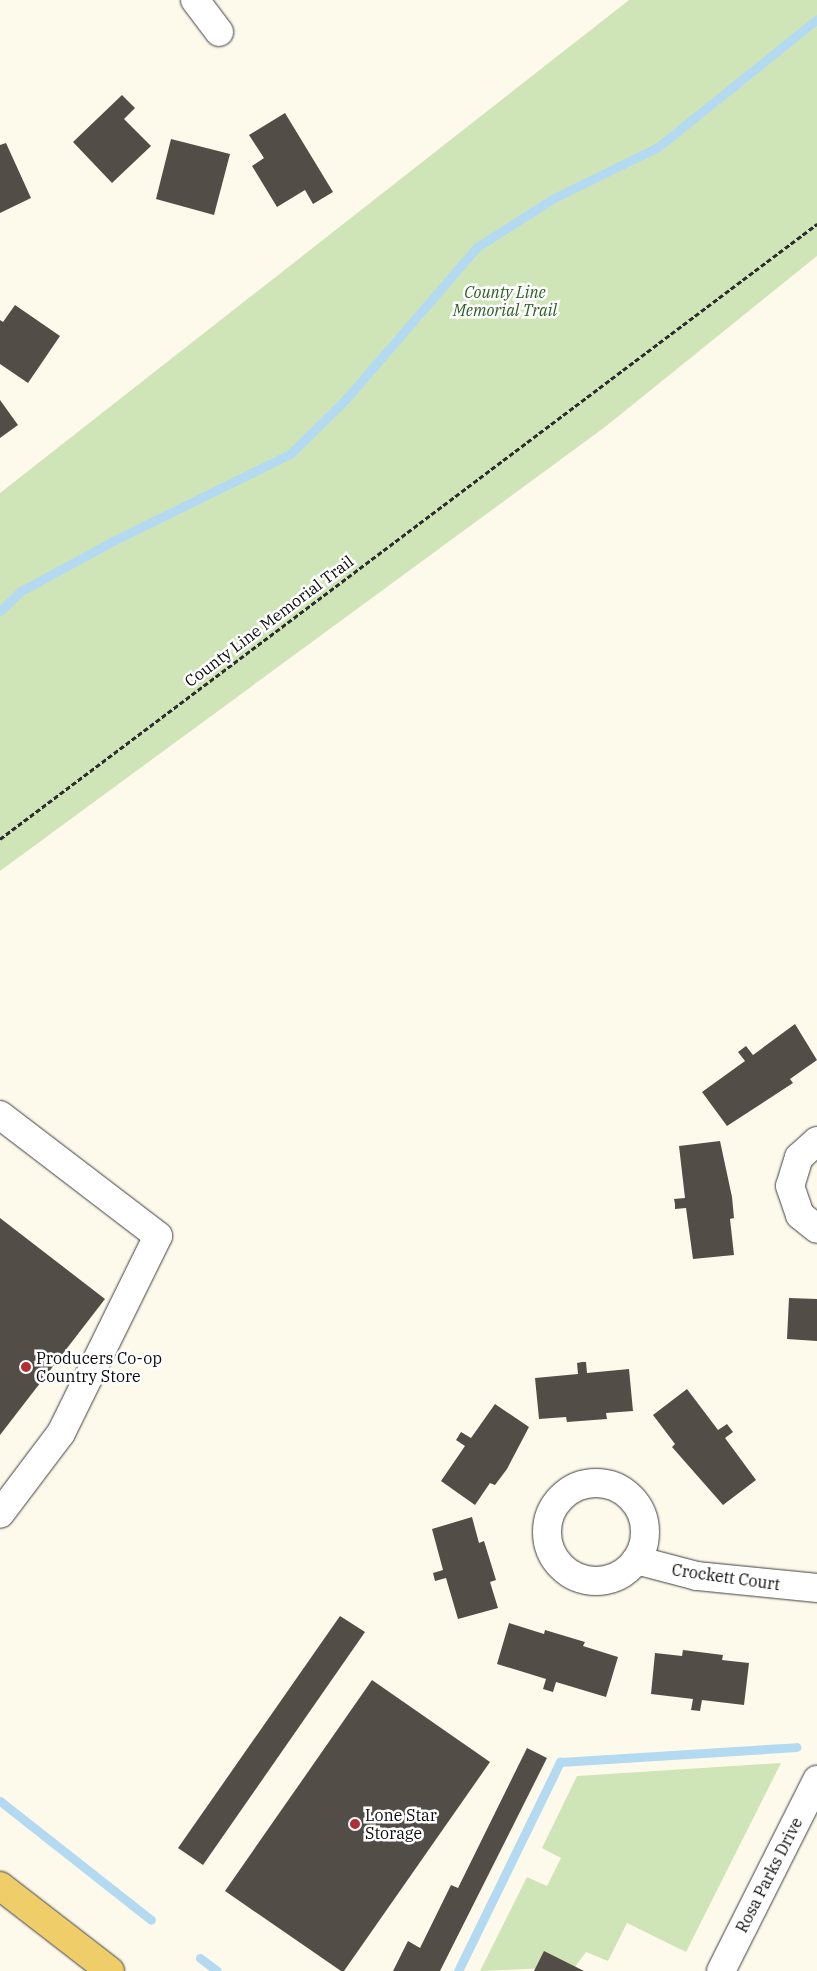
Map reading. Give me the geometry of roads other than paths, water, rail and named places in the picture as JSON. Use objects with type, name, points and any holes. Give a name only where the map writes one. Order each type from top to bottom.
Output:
[{"type":"main road","points":[[0,1886],[110,1971]]},
{"type":"street","points":[[195,0],[218,32]]},
{"type":"street","points":[[0,1115],[158,1236],[61,1433],[0,1514]]},
{"type":"street","points":[[817,1142],[799,1157],[790,1186],[800,1215],[817,1229]]},
{"type":"street","name":"Crockett Court","points":[[636,1560],[697,1576],[817,1588]]},
{"type":"street","name":"Rosa Parks Drive","points":[[722,1971],[807,1820],[817,1780]]},
{"type":"waterway","points":[[0,611],[21,591],[113,541],[290,454],[345,400],[477,247],[554,198],[658,147],[817,19]]},
{"type":"waterway","points":[[458,1971],[560,1762],[797,1747]]},
{"type":"waterway","points":[[0,1801],[151,1920]]},
{"type":"waterway","points":[[200,1958],[217,1971]]},
{"type":"place","name":"Producers Co-op Country Store","points":[[26,1367]]},
{"type":"place","name":"Lone Star Storage","points":[[355,1824]]},
{"type":"park label","name":"County Line Memorial Trail","points":[[505,301]]}]
